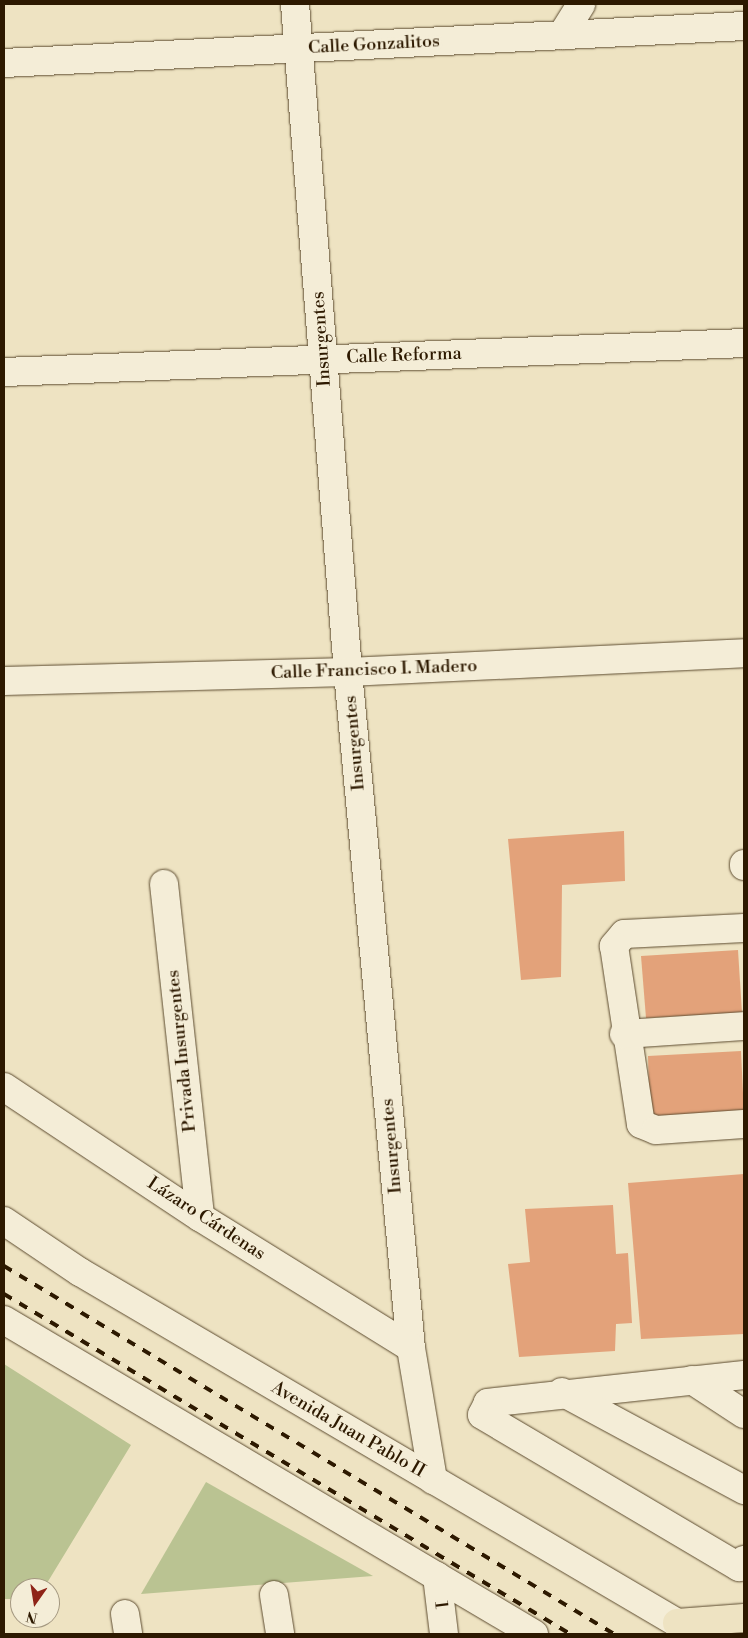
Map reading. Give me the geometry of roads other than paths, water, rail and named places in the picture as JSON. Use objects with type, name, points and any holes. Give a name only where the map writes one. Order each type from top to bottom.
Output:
[{"type":"highway","points":[[686,1629],[744,1618]]},
{"type":"street","name":"Insurgentes","points":[[295,4],[300,48],[348,672],[411,1348],[433,1480]]},
{"type":"street","points":[[562,35],[581,4]]},
{"type":"street","name":"Calle Gonzalitos","points":[[4,63],[744,26]]},
{"type":"street","name":"Calle Reforma","points":[[4,372],[744,343]]},
{"type":"street","name":"Calle Francisco I. Madero","points":[[4,682],[348,672],[744,653]]},
{"type":"street","name":"Privada Insurgentes","points":[[164,884],[200,1217]]},
{"type":"street","points":[[744,928],[624,934],[616,938],[624,1034],[638,1118],[645,1128],[744,1124]]},
{"type":"street","points":[[624,1034],[744,1026]]},
{"type":"street","name":"Lázaro Cárdenas","points":[[4,1087],[200,1217],[411,1348]]},
{"type":"street","name":"Avenida Juan Pablo II","points":[[4,1221],[80,1272],[686,1629]]},
{"type":"street","points":[[4,1320],[534,1634]]},
{"type":"street","points":[[744,1375],[562,1392],[488,1403],[482,1415],[739,1568],[744,1560]]},
{"type":"street","points":[[692,1380],[744,1414]]},
{"type":"street","points":[[562,1392],[744,1490]]},
{"type":"street","name":"1","points":[[436,1576],[444,1634]]},
{"type":"street","points":[[274,1595],[280,1634]]},
{"type":"railway","points":[[4,1266],[614,1634]]},
{"type":"railway","points":[[4,1294],[570,1634]]}]
